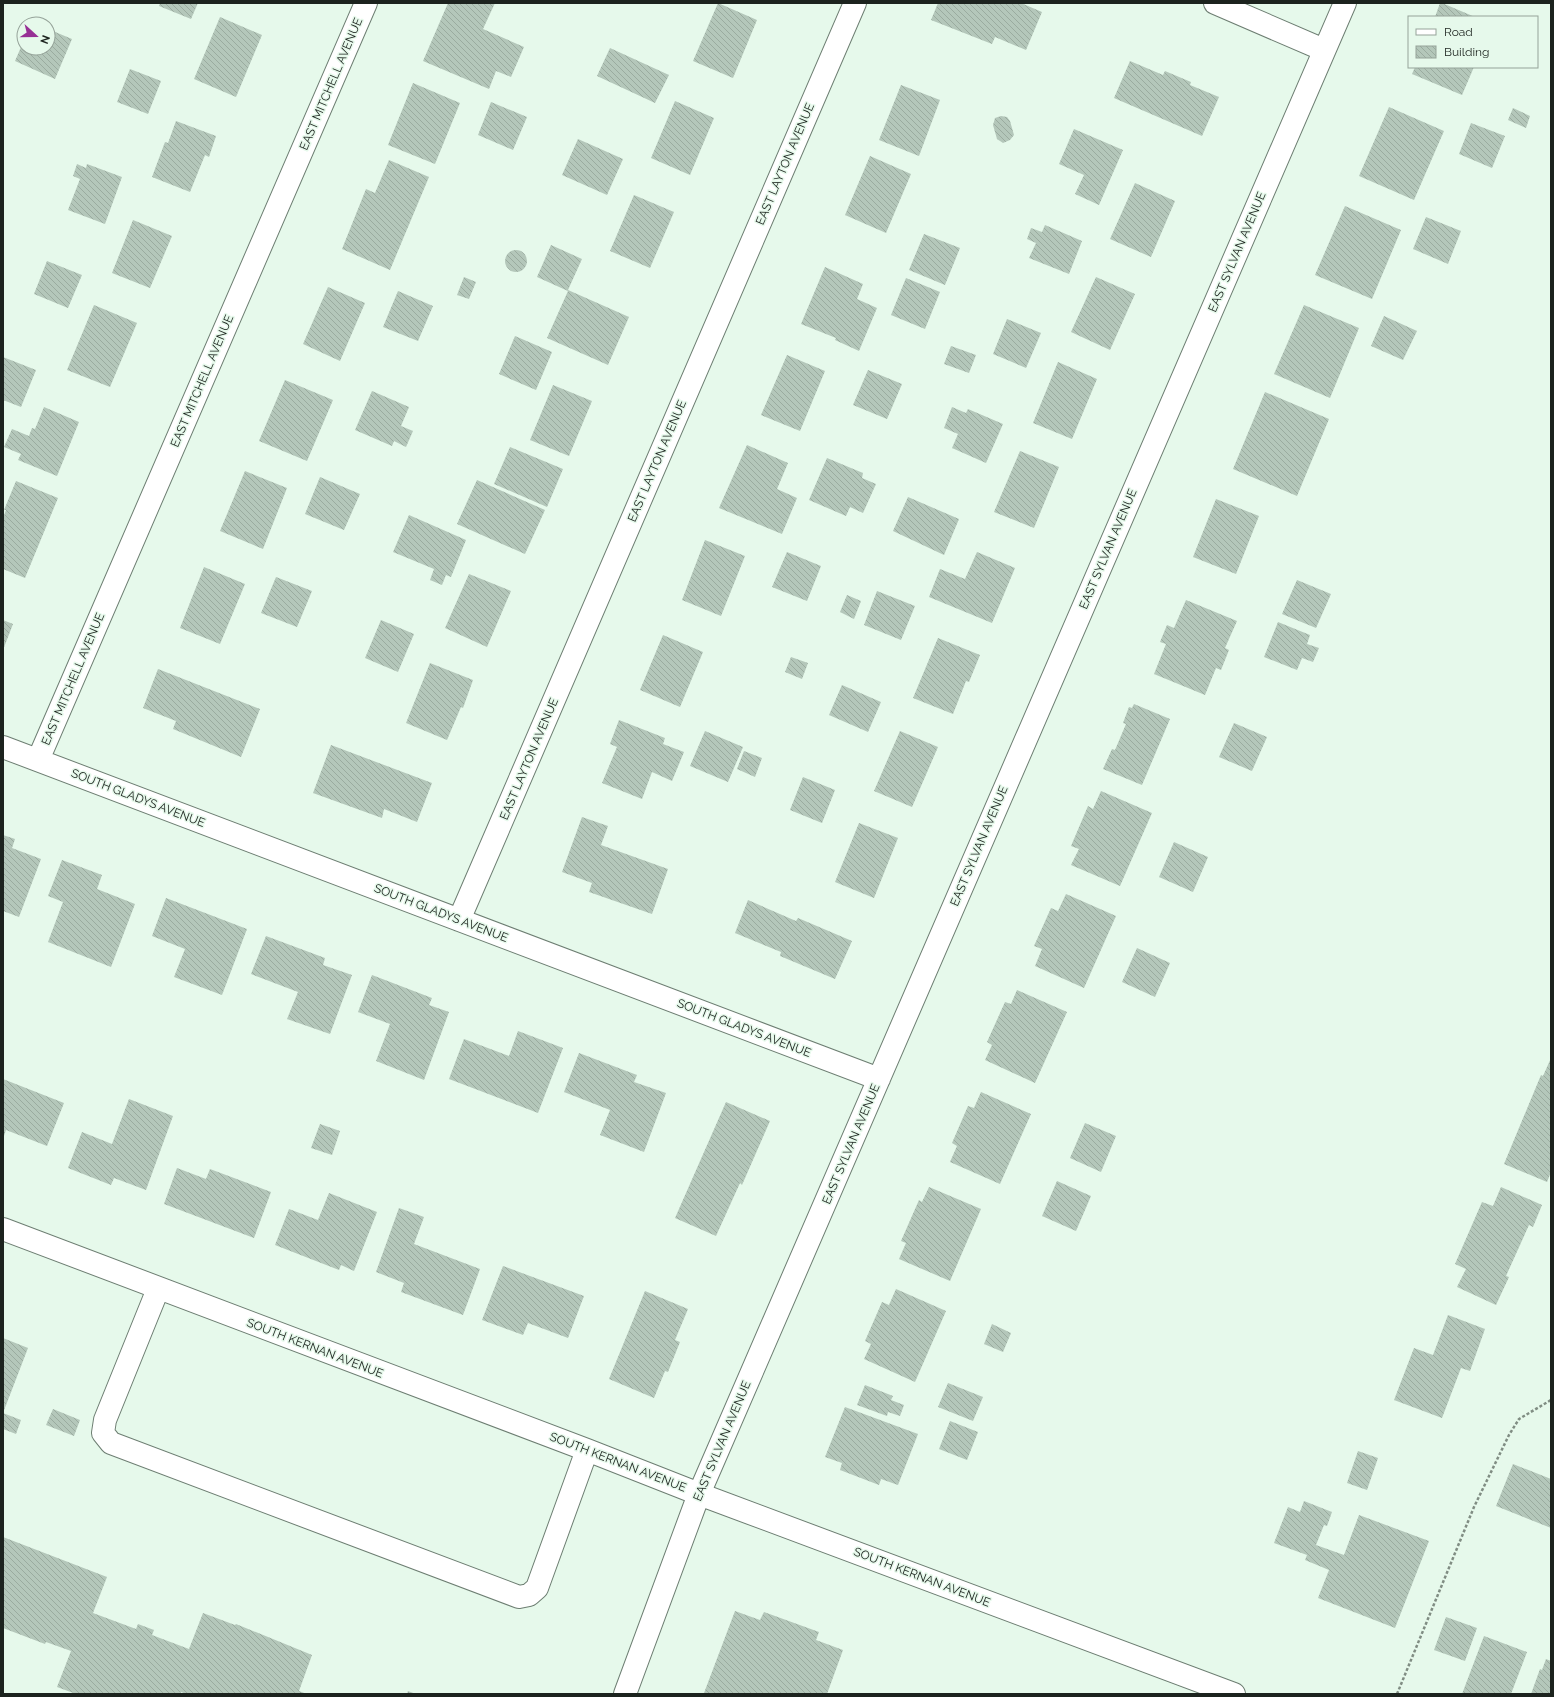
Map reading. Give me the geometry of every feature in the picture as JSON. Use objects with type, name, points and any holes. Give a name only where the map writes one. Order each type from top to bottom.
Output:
[{"type":"street","name":"EAST MITCHELL AVENUE","points":[[38,760],[366,3]]},
{"type":"street","name":"EAST LAYTON AVENUE","points":[[459,920],[855,3]]},
{"type":"street","points":[[1215,3],[1324,50]]},
{"type":"street","name":"EAST SYLVAN AVENUE","points":[[625,1694],[699,1494],[1345,3]]},
{"type":"street","name":"SOUTH GLADYS AVENUE","points":[[3,747],[879,1079]]},
{"type":"street","name":"SOUTH KERNAN AVENUE","points":[[3,1230],[699,1494],[1234,1694]]},
{"type":"street","points":[[158,1289],[105,1420],[103,1433],[111,1443],[519,1598],[529,1596],[537,1588],[586,1450]]},
{"type":"path","points":[[1397,1694],[1474,1507],[1509,1435],[1519,1419],[1551,1400]]},
{"type":"building","points":[[160,3],[198,3],[191,19],[159,6]]},
{"type":"building","points":[[448,3],[495,3],[483,29],[524,47],[511,77],[496,71],[489,89],[423,61]]},
{"type":"building","points":[[718,3],[757,20],[733,78],[693,61]]},
{"type":"building","points":[[938,3],[1021,3],[1042,12],[1026,50],[995,37],[992,44],[931,20]]},
{"type":"building","points":[[1440,3],[1442,3],[1473,16],[1435,16]]},
{"type":"building","points":[[220,17],[262,35],[236,97],[194,79]]},
{"type":"building","points":[[56,32],[72,39],[55,79],[15,61],[17,56],[56,56]]},
{"type":"building","points":[[610,48],[669,75],[655,103],[597,76]]},
{"type":"building","points":[[1130,61],[1163,75],[1165,71],[1191,82],[1190,85],[1219,97],[1202,136],[1114,98]]},
{"type":"building","points":[[1415,68],[1474,68],[1462,95],[1412,74]]},
{"type":"building","points":[[130,69],[161,81],[148,114],[117,102]]},
{"type":"building","points":[[413,83],[460,103],[435,164],[388,145]]},
{"type":"building","points":[[901,85],[940,100],[919,156],[879,140]]},
{"type":"building","points":[[675,101],[714,118],[690,175],[651,158]]},
{"type":"building","points":[[491,102],[527,117],[513,150],[478,135]]},
{"type":"building","points":[[1389,107],[1444,131],[1414,200],[1359,176]]},
{"type":"building","points":[[1513,108],[1530,116],[1526,128],[1508,120]]},
{"type":"building","points":[[1001,116],[1007,117],[1010,121],[1014,135],[1010,140],[1003,143],[997,139],[993,125],[995,118]]},
{"type":"building","points":[[176,121],[216,136],[209,157],[205,155],[190,192],[152,177],[165,142],[168,143]]},
{"type":"building","points":[[1471,123],[1505,136],[1492,168],[1459,154]]},
{"type":"building","points":[[1074,129],[1123,150],[1099,205],[1075,194],[1084,175],[1059,164]]},
{"type":"building","points":[[578,139],[623,159],[607,195],[562,175]]},
{"type":"building","points":[[870,156],[911,174],[886,233],[845,215]]},
{"type":"building","points":[[389,160],[429,177],[390,270],[342,249],[366,189],[375,193]]},
{"type":"building","points":[[77,164],[86,168],[87,164],[122,177],[105,224],[68,210],[80,179],[73,176]]},
{"type":"building","points":[[1135,183],[1175,201],[1151,257],[1110,239]]},
{"type":"building","points":[[634,195],[674,212],[650,268],[610,251]]},
{"type":"building","points":[[1345,206],[1401,230],[1372,299],[1315,275]]},
{"type":"building","points":[[1426,217],[1461,231],[1448,264],[1413,249]]},
{"type":"building","points":[[133,220],[172,236],[150,288],[112,273]]},
{"type":"building","points":[[1045,225],[1082,241],[1069,274],[1029,258],[1036,243],[1027,239],[1031,228],[1042,232]]},
{"type":"building","points":[[924,234],[960,248],[945,285],[909,270]]},
{"type":"building","points":[[551,245],[582,259],[568,290],[629,317],[608,365],[547,338],[568,291],[537,277]]},
{"type":"building","points":[[516,250],[524,253],[527,261],[524,269],[516,272],[508,269],[505,261],[508,253]]},
{"type":"building","points":[[47,261],[82,275],[68,308],[34,294]]},
{"type":"building","points":[[825,267],[863,284],[857,299],[877,308],[859,351],[835,340],[836,338],[801,324]]},
{"type":"building","points":[[464,277],[476,282],[469,299],[457,295]]},
{"type":"building","points":[[1096,277],[1135,294],[1110,350],[1071,332]]},
{"type":"building","points":[[906,278],[940,292],[925,329],[891,315]]},
{"type":"building","points":[[328,287],[365,303],[340,361],[303,344]]},
{"type":"building","points":[[398,291],[433,306],[418,341],[383,327]]},
{"type":"building","points":[[94,305],[137,323],[110,387],[67,370]]},
{"type":"building","points":[[1304,305],[1359,328],[1330,398],[1274,374]]},
{"type":"building","points":[[1384,316],[1417,331],[1403,360],[1371,346]]},
{"type":"building","points":[[1007,319],[1041,333],[1026,368],[993,354]]},
{"type":"building","points":[[515,336],[552,352],[536,390],[499,374]]},
{"type":"building","points":[[951,346],[976,355],[969,373],[944,364]]},
{"type":"building","points":[[787,355],[825,371],[800,431],[761,415]]},
{"type":"building","points":[[3,357],[36,370],[21,407],[3,400]]},
{"type":"building","points":[[1058,362],[1097,379],[1072,439],[1033,423]]},
{"type":"building","points":[[868,370],[902,384],[887,419],[853,405]]},
{"type":"building","points":[[285,380],[333,400],[307,461],[259,441]]},
{"type":"building","points":[[553,385],[592,401],[569,456],[530,440]]},
{"type":"building","points":[[372,391],[409,407],[401,426],[413,431],[406,447],[394,441],[392,446],[355,430]]},
{"type":"building","points":[[1265,392],[1329,419],[1297,496],[1233,469]]},
{"type":"building","points":[[44,407],[79,422],[57,476],[18,460],[21,454],[4,447],[12,429],[29,436],[32,428],[35,429]]},
{"type":"building","points":[[952,407],[966,413],[968,409],[1003,424],[986,463],[952,448],[958,434],[944,428]]},
{"type":"building","points":[[747,445],[788,463],[777,489],[797,498],[782,534],[719,508]]},
{"type":"building","points":[[510,447],[563,469],[547,507],[494,484]]},
{"type":"building","points":[[1020,451],[1059,467],[1034,528],[994,512]]},
{"type":"building","points":[[827,458],[863,473],[862,478],[876,484],[863,513],[850,507],[846,516],[809,500]]},
{"type":"building","points":[[245,471],[287,488],[263,549],[220,531]]},
{"type":"building","points":[[320,477],[360,494],[344,530],[305,514]]},
{"type":"building","points":[[477,480],[545,510],[525,554],[457,524]]},
{"type":"building","points":[[16,481],[58,498],[25,578],[3,569],[3,518],[6,510],[4,510]]},
{"type":"building","points":[[908,497],[959,519],[944,555],[893,531]]},
{"type":"building","points":[[1216,499],[1259,516],[1236,574],[1193,557]]},
{"type":"building","points":[[409,515],[466,540],[451,577],[446,575],[442,585],[430,580],[434,569],[393,552]]},
{"type":"building","points":[[705,540],[745,556],[721,616],[682,600]]},
{"type":"building","points":[[787,552],[821,566],[807,601],[772,587]]},
{"type":"building","points":[[977,552],[1015,568],[992,623],[929,597],[940,569],[965,579]]},
{"type":"building","points":[[204,567],[245,584],[220,644],[180,628]]},
{"type":"building","points":[[469,574],[511,591],[487,647],[445,628]]},
{"type":"building","points":[[276,577],[312,591],[297,627],[261,613]]},
{"type":"building","points":[[1297,580],[1331,594],[1316,628],[1282,614]]},
{"type":"building","points":[[877,591],[915,606],[901,640],[864,625]]},
{"type":"building","points":[[847,595],[861,601],[854,619],[840,612]]},
{"type":"building","points":[[1186,600],[1237,621],[1225,648],[1229,650],[1221,670],[1216,668],[1205,695],[1154,674],[1166,644],[1160,642],[1167,625],[1174,628]]},
{"type":"building","points":[[3,620],[13,624],[3,650]]},
{"type":"building","points":[[381,620],[414,634],[398,672],[365,658]]},
{"type":"building","points":[[1278,622],[1310,635],[1307,644],[1319,648],[1313,662],[1302,658],[1297,670],[1264,657]]},
{"type":"building","points":[[663,635],[703,652],[680,707],[640,690]]},
{"type":"building","points":[[938,638],[980,655],[969,682],[966,681],[953,714],[913,698]]},
{"type":"building","points":[[791,657],[808,663],[802,679],[785,672]]},
{"type":"building","points":[[430,663],[473,680],[463,708],[461,707],[447,740],[406,723]]},
{"type":"building","points":[[158,669],[260,709],[241,757],[173,729],[176,721],[143,708]]},
{"type":"building","points":[[842,685],[881,702],[868,732],[829,715]]},
{"type":"building","points":[[1134,704],[1170,719],[1142,785],[1103,769],[1112,749],[1115,750],[1126,724],[1123,723],[1129,707],[1132,708]]},
{"type":"building","points":[[619,720],[665,738],[663,744],[684,752],[672,781],[652,772],[642,799],[602,783],[617,747],[610,744]]},
{"type":"building","points":[[1234,723],[1267,737],[1252,771],[1219,757]]},
{"type":"building","points":[[705,731],[743,747],[728,782],[690,766]]},
{"type":"building","points":[[900,731],[938,747],[912,807],[874,791]]},
{"type":"building","points":[[331,745],[432,783],[417,822],[384,809],[382,818],[313,793]]},
{"type":"building","points":[[744,751],[762,758],[755,777],[737,769]]},
{"type":"building","points":[[803,777],[835,790],[822,823],[790,810]]},
{"type":"building","points":[[1101,791],[1152,813],[1120,886],[1071,865],[1079,849],[1071,846],[1088,806],[1093,809]]},
{"type":"building","points":[[582,817],[608,826],[601,845],[668,869],[652,914],[589,892],[592,883],[562,872]]},
{"type":"building","points":[[859,823],[898,838],[874,898],[835,882]]},
{"type":"building","points":[[3,835],[15,839],[12,848],[41,859],[19,917],[3,911]]},
{"type":"building","points":[[1174,842],[1208,857],[1193,892],[1159,877]]},
{"type":"building","points":[[62,860],[102,875],[97,889],[135,904],[111,967],[48,942],[63,902],[48,896]]},
{"type":"building","points":[[1066,894],[1116,916],[1084,988],[1035,966],[1042,949],[1034,946],[1051,908],[1058,911]]},
{"type":"building","points":[[166,898],[247,929],[222,995],[174,977],[185,949],[152,936]]},
{"type":"building","points":[[748,900],[796,921],[798,918],[852,941],[835,979],[780,956],[781,952],[735,933]]},
{"type":"building","points":[[266,936],[325,958],[323,965],[352,975],[330,1034],[287,1019],[298,992],[251,974]]},
{"type":"building","points":[[1137,948],[1170,963],[1155,997],[1122,982]]},
{"type":"building","points":[[372,975],[432,998],[429,1005],[449,1012],[424,1080],[376,1061],[390,1024],[358,1012]]},
{"type":"building","points":[[1017,990],[1067,1012],[1035,1083],[985,1060],[992,1045],[987,1042],[1005,1002],[1011,1004]]},
{"type":"building","points":[[518,1031],[563,1048],[538,1113],[449,1079],[464,1039],[509,1056]]},
{"type":"building","points":[[579,1053],[637,1075],[634,1082],[666,1093],[644,1152],[600,1135],[610,1110],[564,1092]]},
{"type":"building","points":[[1551,1058],[1551,1172],[1547,1182],[1504,1164],[1541,1075],[1543,1076]]},
{"type":"building","points":[[3,1079],[64,1103],[47,1146],[6,1130],[3,1139]]},
{"type":"building","points":[[981,1092],[1031,1114],[1000,1184],[950,1162],[957,1146],[952,1143],[968,1106],[974,1108]]},
{"type":"building","points":[[129,1099],[173,1116],[146,1190],[114,1178],[111,1185],[68,1168],[82,1132],[112,1144]]},
{"type":"building","points":[[726,1102],[770,1121],[742,1185],[740,1183],[716,1236],[675,1218]]},
{"type":"building","points":[[1085,1123],[1116,1136],[1101,1172],[1070,1158]]},
{"type":"building","points":[[320,1124],[340,1131],[332,1155],[311,1148]]},
{"type":"building","points":[[177,1168],[206,1179],[210,1169],[271,1192],[254,1238],[164,1204]]},
{"type":"building","points":[[1057,1181],[1091,1196],[1076,1231],[1042,1216]]},
{"type":"building","points":[[929,1187],[981,1209],[950,1281],[899,1259],[906,1243],[901,1241],[919,1200],[922,1202]]},
{"type":"building","points":[[1501,1187],[1542,1205],[1533,1227],[1529,1225],[1506,1276],[1509,1277],[1496,1305],[1457,1287],[1466,1269],[1455,1264],[1482,1202],[1493,1206]]},
{"type":"building","points":[[329,1193],[377,1212],[354,1271],[341,1265],[339,1270],[275,1245],[289,1209],[318,1220]]},
{"type":"building","points":[[399,1208],[424,1217],[414,1244],[480,1269],[463,1315],[401,1292],[404,1283],[376,1272]]},
{"type":"building","points":[[503,1266],[584,1296],[568,1338],[528,1323],[523,1335],[482,1320]]},
{"type":"building","points":[[896,1289],[946,1311],[915,1382],[864,1359],[871,1344],[865,1341],[882,1302],[889,1305]]},
{"type":"building","points":[[645,1291],[688,1309],[675,1340],[680,1342],[668,1372],[665,1371],[654,1398],[609,1379]]},
{"type":"building","points":[[1448,1315],[1485,1329],[1470,1371],[1461,1368],[1442,1418],[1394,1400],[1414,1348],[1433,1355]]},
{"type":"building","points":[[992,1324],[1011,1333],[1003,1352],[984,1344]]},
{"type":"building","points":[[3,1338],[28,1348],[3,1413]]},
{"type":"building","points":[[948,1383],[983,1397],[973,1421],[938,1407]]},
{"type":"building","points":[[865,1385],[893,1396],[891,1400],[904,1405],[900,1416],[888,1412],[887,1416],[857,1405]]},
{"type":"building","points":[[845,1407],[918,1434],[898,1485],[881,1479],[879,1485],[840,1470],[842,1463],[825,1457]]},
{"type":"building","points":[[53,1409],[80,1420],[74,1436],[46,1425]]},
{"type":"building","points":[[3,1413],[21,1420],[16,1434],[3,1429]]},
{"type":"building","points":[[950,1421],[978,1432],[967,1460],[939,1449]]},
{"type":"building","points":[[1358,1451],[1378,1458],[1367,1490],[1347,1483]]},
{"type":"building","points":[[1513,1464],[1551,1479],[1551,1528],[1496,1506]]},
{"type":"building","points":[[1304,1501],[1332,1512],[1327,1526],[1324,1525],[1316,1545],[1344,1555],[1359,1515],[1429,1541],[1395,1628],[1318,1598],[1329,1570],[1305,1560],[1307,1555],[1274,1543],[1288,1507],[1300,1512]]},
{"type":"building","points":[[3,1537],[107,1577],[93,1613],[136,1629],[138,1624],[154,1630],[152,1635],[189,1649],[203,1613],[235,1625],[236,1624],[312,1655],[299,1691],[307,1694],[186,1694],[181,1692],[180,1694],[76,1694],[57,1687],[71,1651],[46,1642],[45,1644],[3,1628]]},
{"type":"building","points":[[735,1611],[760,1620],[764,1612],[819,1632],[816,1640],[843,1650],[827,1694],[704,1693]]},
{"type":"building","points":[[1446,1617],[1477,1628],[1465,1661],[1434,1650]]},
{"type":"building","points":[[1484,1636],[1527,1652],[1511,1694],[1462,1694]]},
{"type":"building","points":[[1546,1659],[1551,1661],[1551,1694],[1531,1694],[1540,1669],[1542,1670]]},
{"type":"building","points":[[408,1691],[416,1694],[407,1694]]}]
